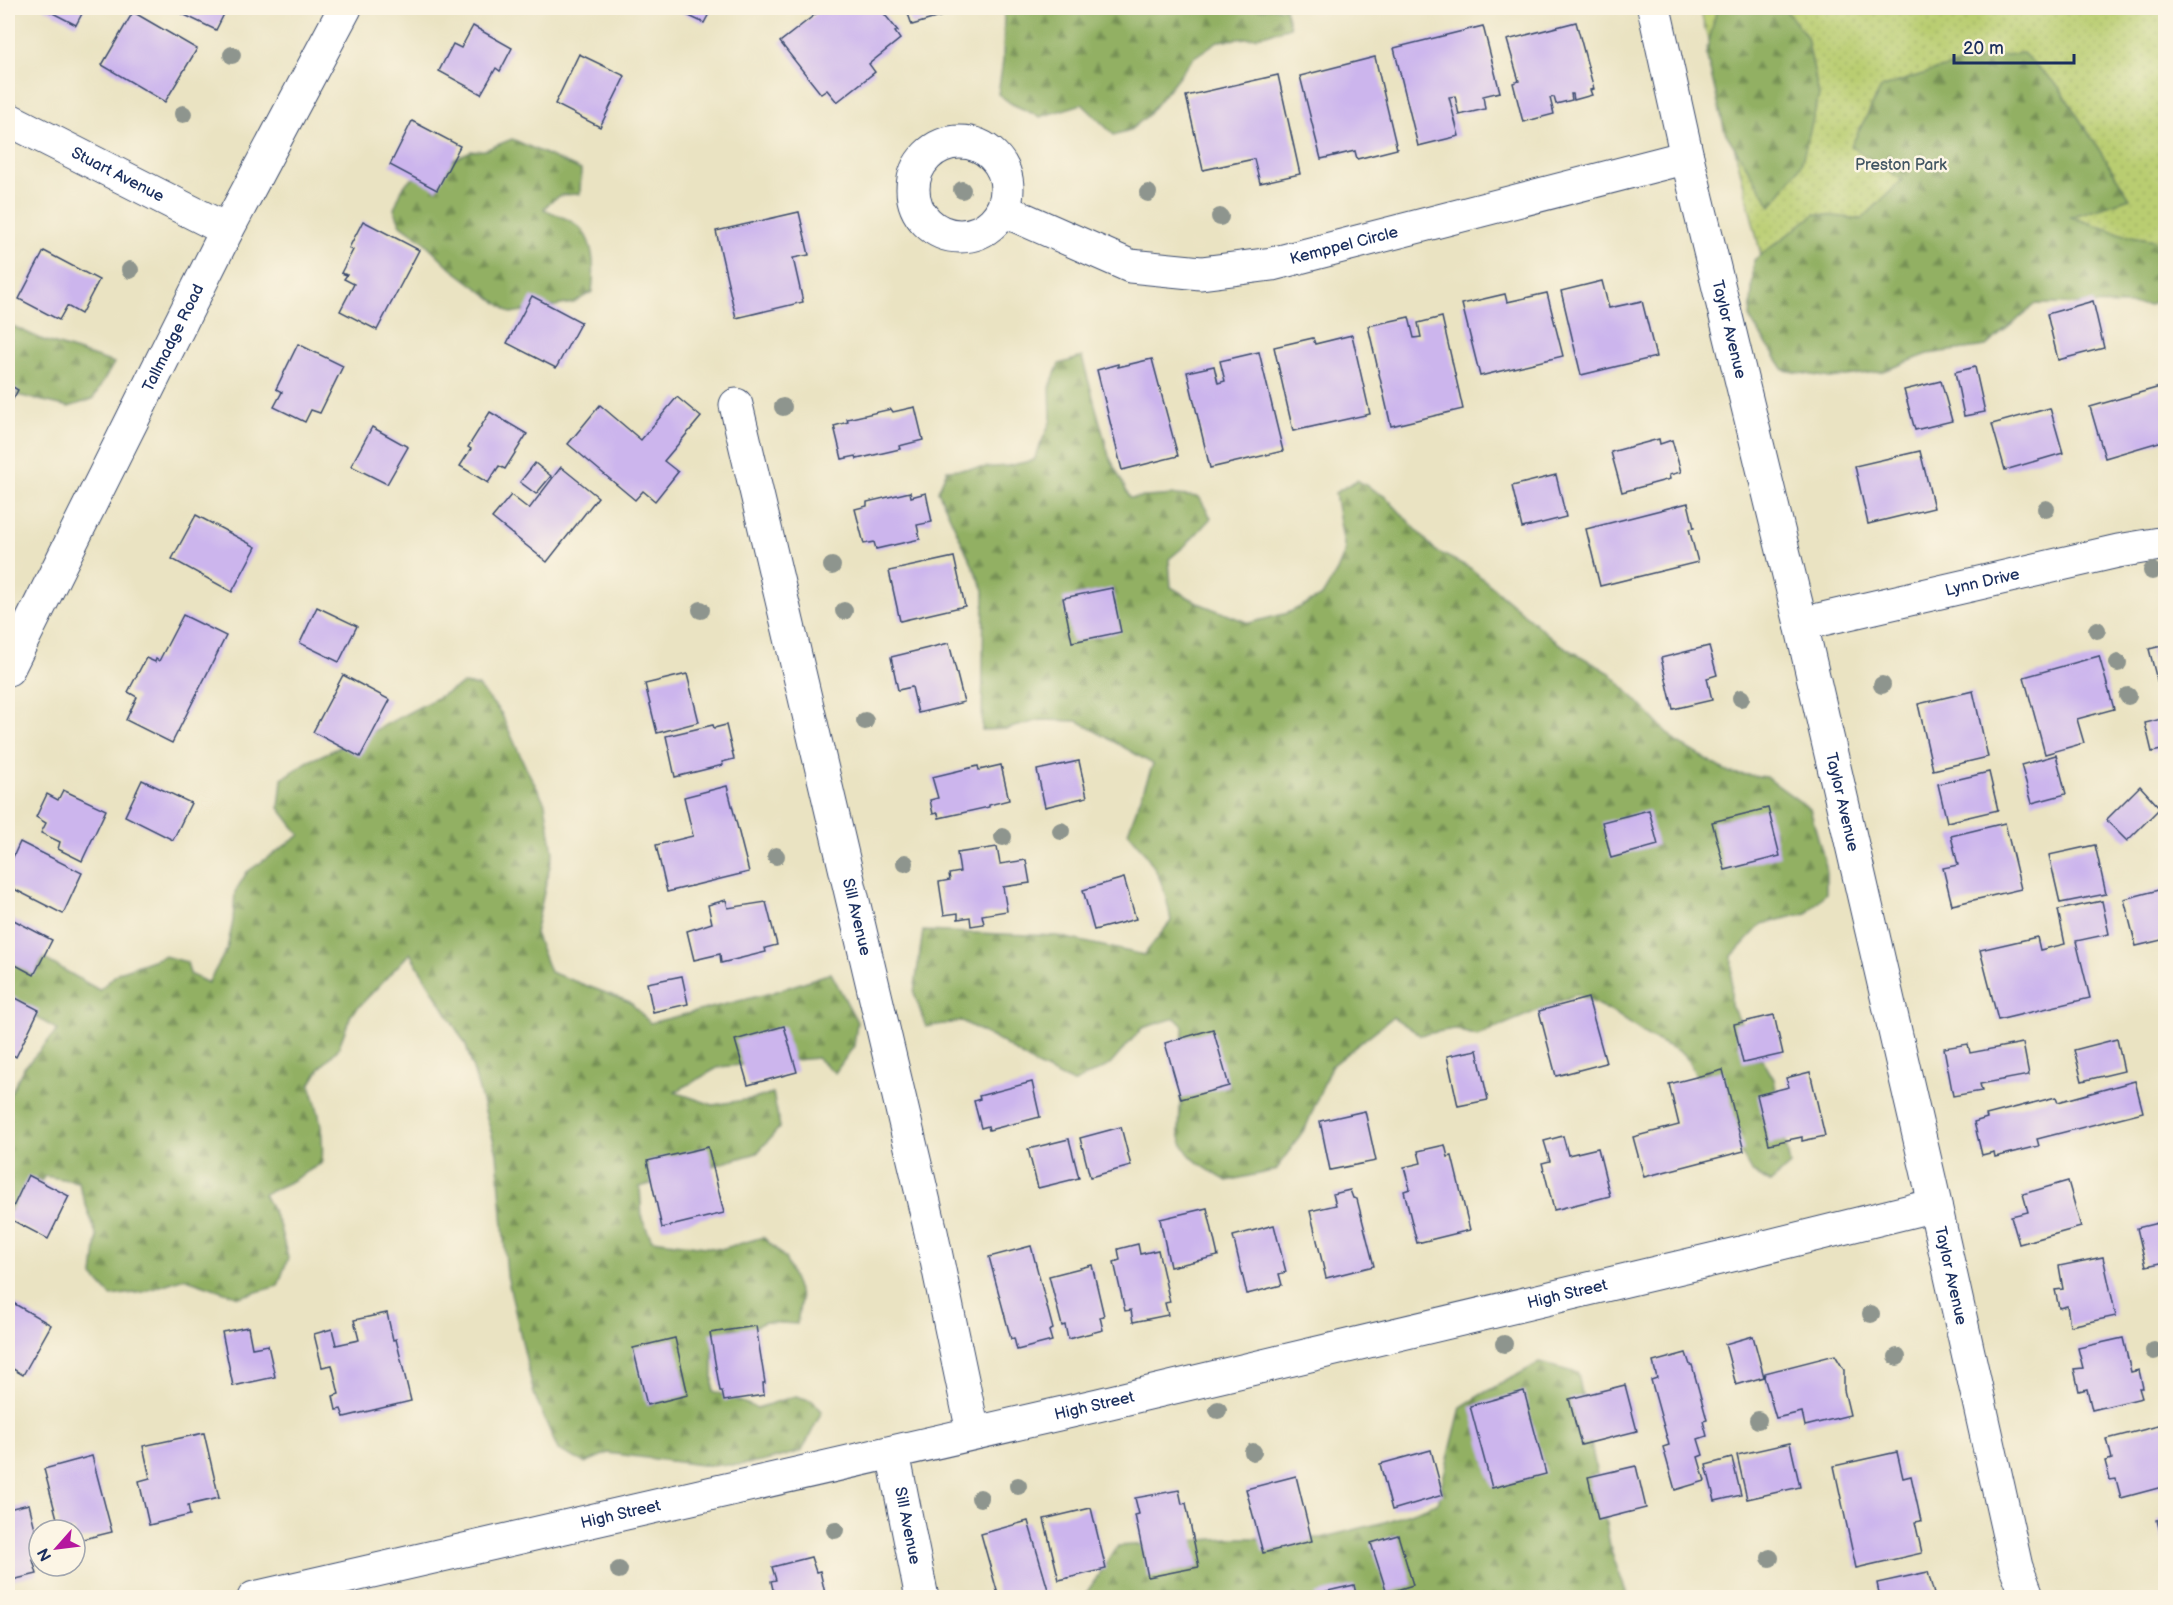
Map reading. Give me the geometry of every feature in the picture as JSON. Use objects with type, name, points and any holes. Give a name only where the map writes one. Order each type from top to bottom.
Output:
[{"type":"street","name":"Tallmadge Road","points":[[8,669],[227,230],[345,8]]},
{"type":"street","name":"Taylor Avenue","points":[[1654,8],[1801,624],[2016,1567],[2028,1598]]},
{"type":"street","name":"Stuart Avenue","points":[[8,118],[227,230]]},
{"type":"street","name":"Kemppel Circle","points":[[1003,210],[1130,266],[1201,273],[1272,264],[1688,157]]},
{"type":"street","name":"Sill Avenue","points":[[736,405],[931,1232],[973,1432]]},
{"type":"street","name":"Lynn Drive","points":[[1801,624],[2118,551],[2166,543]]},
{"type":"street","name":"High Street","points":[[254,1598],[796,1473],[893,1453],[973,1432],[1405,1333],[1935,1205]]},
{"type":"street","name":"Sill Avenue","points":[[893,1453],[922,1598]]},
{"type":"green space","points":[[1004,8],[1285,8],[1290,27],[1256,37],[1218,41],[1193,58],[1147,116],[1130,130],[1114,135],[1082,104],[1040,117],[1012,104],[998,94],[1003,61]]},
{"type":"green space","name":"Preston Park","points":[[1700,8],[2165,8],[2165,264],[1785,352]]},
{"type":"green space","points":[[1717,8],[1784,8],[1807,37],[1819,96],[1801,165],[1771,206],[1725,132],[1706,53]]},
{"type":"green space","points":[[2023,53],[2059,87],[2130,198],[2071,217],[2125,235],[2155,240],[2165,269],[2165,295],[2149,305],[2036,304],[1986,346],[1928,354],[1884,371],[1830,378],[1784,370],[1750,319],[1754,260],[1815,214],[1862,219],[1902,180],[1851,146],[1881,88],[1951,66]]},
{"type":"green space","points":[[512,139],[581,170],[580,194],[560,196],[544,209],[574,223],[581,229],[590,245],[593,264],[592,292],[573,303],[511,313],[452,269],[423,241],[401,225],[394,209],[408,181],[471,151],[485,150]]},
{"type":"green space","points":[[8,324],[43,340],[114,363],[93,399],[69,407],[8,393]]},
{"type":"green space","points":[[1082,357],[1109,456],[1130,498],[1177,495],[1199,497],[1211,518],[1187,544],[1169,559],[1171,587],[1198,603],[1249,623],[1288,613],[1322,596],[1337,571],[1345,551],[1335,493],[1357,480],[1386,497],[1436,551],[1470,568],[1558,643],[1610,673],[1676,742],[1730,773],[1766,777],[1810,809],[1826,866],[1826,893],[1807,913],[1762,924],[1732,956],[1731,1006],[1774,1079],[1790,1165],[1770,1183],[1751,1171],[1684,1054],[1648,1036],[1616,1014],[1577,994],[1477,1036],[1454,1029],[1420,1035],[1393,1017],[1331,1066],[1306,1127],[1276,1170],[1227,1181],[1197,1162],[1181,1142],[1179,1133],[1183,1026],[1175,1018],[1142,1028],[1110,1065],[1073,1083],[1037,1066],[1001,1042],[962,1021],[926,1027],[914,993],[923,931],[1057,936],[1144,955],[1171,921],[1157,873],[1128,832],[1153,764],[1078,721],[1041,720],[1007,729],[982,730],[984,590],[938,491],[947,470],[1008,466],[1034,460],[1051,420],[1050,386],[1059,364]]},
{"type":"green space","points":[[463,684],[478,686],[501,713],[545,803],[553,852],[535,933],[550,972],[630,1002],[650,1023],[771,993],[831,973],[857,1022],[854,1046],[835,1073],[817,1058],[719,1067],[675,1092],[713,1105],[773,1093],[780,1127],[757,1153],[640,1187],[642,1219],[652,1240],[721,1249],[763,1237],[785,1258],[801,1298],[797,1324],[765,1322],[713,1345],[713,1391],[757,1408],[796,1396],[813,1401],[822,1411],[802,1451],[761,1462],[739,1465],[701,1465],[608,1453],[585,1463],[558,1450],[534,1394],[507,1276],[497,1153],[466,1045],[410,953],[351,1015],[338,1049],[320,1068],[310,1085],[320,1123],[322,1163],[264,1194],[279,1224],[288,1258],[278,1286],[239,1297],[184,1278],[143,1292],[111,1296],[93,1276],[97,1237],[78,1182],[45,1176],[22,1206],[8,1212],[8,1099],[23,1069],[58,1030],[8,1001],[8,938],[99,990],[119,972],[164,956],[187,962],[190,974],[208,983],[227,949],[233,921],[235,892],[247,872],[300,835],[279,808],[282,779],[307,762],[368,734]]},
{"type":"green space","points":[[1539,1363],[1578,1373],[1611,1551],[1628,1597],[1080,1598],[1087,1592],[1118,1546],[1229,1538],[1321,1538],[1385,1522],[1437,1503],[1461,1407]]},
{"type":"building","points":[[43,8],[85,8],[76,25]]},
{"type":"building","points":[[170,8],[227,8],[216,30]]},
{"type":"building","points":[[672,8],[712,8],[704,23]]},
{"type":"building","points":[[813,8],[884,8],[881,10],[898,31],[895,32],[900,39],[869,64],[875,72],[837,102],[827,90],[821,94],[780,42],[817,13]]},
{"type":"building","points":[[906,8],[955,8],[956,12],[912,25]]},
{"type":"building","points":[[133,12],[197,49],[165,102],[102,65]]},
{"type":"building","points":[[1576,22],[1594,89],[1590,90],[1592,95],[1574,100],[1571,94],[1572,100],[1556,104],[1554,97],[1550,98],[1554,114],[1523,122],[1513,83],[1519,81],[1507,40]]},
{"type":"building","points":[[473,26],[512,48],[500,71],[496,68],[481,94],[439,71],[453,44],[461,48]]},
{"type":"building","points":[[1483,26],[1500,92],[1483,96],[1485,109],[1459,115],[1455,96],[1449,97],[1459,136],[1418,146],[1394,48]]},
{"type":"building","points":[[579,54],[625,76],[600,127],[555,104]]},
{"type":"building","points":[[1375,57],[1397,149],[1357,159],[1355,151],[1321,159],[1300,76]]},
{"type":"building","points":[[1278,75],[1300,174],[1260,183],[1254,159],[1203,170],[1186,96]]},
{"type":"building","points":[[412,121],[460,146],[437,190],[390,165]]},
{"type":"building","points":[[799,212],[809,255],[793,258],[803,302],[736,318],[716,231]]},
{"type":"building","points":[[363,221],[419,250],[377,330],[340,311],[354,284],[344,279],[347,275],[341,273],[353,250],[349,248]]},
{"type":"building","points":[[44,251],[99,280],[81,314],[67,306],[59,320],[19,299]]},
{"type":"building","points":[[1602,281],[1609,308],[1642,301],[1656,357],[1581,375],[1561,291]]},
{"type":"building","points":[[1547,293],[1563,356],[1480,376],[1462,304],[1505,294],[1507,302]]},
{"type":"building","points":[[532,296],[581,322],[556,368],[507,343]]},
{"type":"building","points":[[2093,301],[2104,348],[2058,360],[2047,314]]},
{"type":"building","points":[[1409,317],[1414,338],[1421,337],[1418,323],[1442,317],[1463,409],[1391,426],[1368,326]]},
{"type":"building","points":[[1352,335],[1370,414],[1293,431],[1274,347],[1313,338],[1315,344]]},
{"type":"building","points":[[298,344],[343,366],[320,413],[311,410],[305,422],[274,407],[282,392],[276,389]]},
{"type":"building","points":[[1259,352],[1283,451],[1210,468],[1187,372],[1214,366],[1218,383],[1225,381],[1220,361]]},
{"type":"building","points":[[1152,359],[1178,456],[1122,470],[1097,370]]},
{"type":"building","points":[[1975,367],[1985,412],[1964,416],[1955,372]]},
{"type":"building","points":[[1941,381],[1952,421],[1915,430],[1904,390]]},
{"type":"building","points":[[8,384],[18,390],[8,408]]},
{"type":"building","points":[[2160,387],[2166,406],[2166,440],[2105,458],[2090,407]]},
{"type":"building","points":[[677,397],[701,417],[664,461],[678,472],[655,501],[643,491],[635,500],[568,444],[600,405],[641,440]]},
{"type":"building","points":[[915,407],[923,440],[899,446],[900,449],[857,459],[856,456],[842,459],[834,426],[848,422],[847,419],[891,409],[893,412]]},
{"type":"building","points":[[2050,408],[2063,453],[2005,470],[1992,424]]},
{"type":"building","points":[[490,412],[527,434],[505,469],[499,466],[488,483],[460,466],[471,449],[468,447]]},
{"type":"building","points":[[372,427],[408,447],[387,484],[351,466]]},
{"type":"building","points":[[1659,439],[1660,444],[1672,440],[1681,472],[1669,475],[1670,479],[1622,492],[1611,452]]},
{"type":"building","points":[[1920,451],[1934,508],[1868,524],[1855,466]]},
{"type":"building","points":[[535,463],[551,476],[536,494],[520,482]]},
{"type":"building","points":[[561,467],[598,497],[547,562],[492,518],[511,495],[529,509]]},
{"type":"building","points":[[1556,475],[1566,517],[1522,528],[1512,486]]},
{"type":"building","points":[[910,492],[911,497],[926,493],[932,522],[917,525],[920,539],[876,549],[874,542],[864,544],[855,509],[867,506],[867,502]]},
{"type":"building","points":[[1688,503],[1694,528],[1689,529],[1698,562],[1600,586],[1586,529]]},
{"type":"building","points":[[196,515],[256,547],[232,592],[172,559]]},
{"type":"building","points":[[954,557],[965,606],[900,621],[889,571]]},
{"type":"building","points":[[1112,588],[1121,632],[1072,642],[1063,598]]},
{"type":"building","points":[[317,607],[357,626],[339,662],[300,643]]},
{"type":"building","points":[[183,615],[226,636],[172,743],[126,720],[137,697],[128,692],[146,658],[155,662],[156,659],[159,661]]},
{"type":"building","points":[[949,643],[964,702],[918,713],[912,687],[898,690],[891,657]]},
{"type":"building","points":[[2166,645],[2166,711],[2165,711],[2149,649]]},
{"type":"building","points":[[1709,646],[1717,675],[1707,678],[1712,700],[1673,709],[1661,658]]},
{"type":"building","points":[[2099,656],[2114,709],[2077,719],[2084,743],[2045,754],[2024,677]]},
{"type":"building","points":[[687,674],[699,722],[657,733],[645,684]]},
{"type":"building","points":[[343,675],[390,700],[360,757],[313,732]]},
{"type":"building","points":[[1973,691],[1988,757],[1933,770],[1918,704]]},
{"type":"building","points":[[2166,718],[2166,749],[2152,752],[2145,723]]},
{"type":"building","points":[[713,725],[714,728],[726,725],[734,759],[722,762],[723,765],[675,777],[666,736]]},
{"type":"building","points":[[2056,755],[2066,794],[2032,803],[2021,765]]},
{"type":"building","points":[[1079,761],[1087,797],[1045,807],[1037,770]]},
{"type":"building","points":[[1001,765],[1009,800],[939,818],[938,813],[933,814],[930,800],[938,798],[932,777],[978,766],[979,770]]},
{"type":"building","points":[[1989,772],[1998,810],[1947,822],[1938,784]]},
{"type":"building","points":[[142,780],[191,803],[173,840],[125,816]]},
{"type":"building","points":[[727,786],[749,872],[667,892],[656,845],[693,836],[684,797]]},
{"type":"building","points":[[2140,786],[2160,808],[2127,841],[2106,820]]},
{"type":"building","points":[[63,790],[106,810],[82,861],[58,849],[60,842],[41,833],[46,823],[36,817],[47,794],[58,800]]},
{"type":"building","points":[[1768,808],[1780,856],[1725,870],[1712,822]]},
{"type":"building","points":[[1649,810],[1658,845],[1611,858],[1602,822]]},
{"type":"building","points":[[2005,823],[2021,889],[1952,905],[1943,868],[1958,865],[1951,836]]},
{"type":"building","points":[[20,842],[82,873],[63,914],[8,886],[8,868]]},
{"type":"building","points":[[2095,845],[2106,894],[2060,903],[2049,855]]},
{"type":"building","points":[[997,847],[1000,864],[1026,860],[1030,883],[1003,887],[1007,911],[982,915],[984,924],[971,926],[970,917],[958,919],[958,913],[944,915],[939,882],[950,880],[949,874],[960,872],[957,853]]},
{"type":"building","points":[[1124,878],[1136,919],[1094,930],[1083,890]]},
{"type":"building","points":[[2166,888],[2166,939],[2136,946],[2124,899]]},
{"type":"building","points":[[726,900],[728,908],[766,902],[777,945],[765,948],[766,952],[721,963],[720,954],[694,960],[687,931],[712,923],[708,905]]},
{"type":"building","points":[[2102,901],[2109,934],[2076,941],[2090,998],[1998,1020],[1980,950],[2037,937],[2040,950],[2065,944],[2058,910]]},
{"type":"building","points":[[8,917],[52,940],[34,975],[8,961]]},
{"type":"building","points":[[682,976],[688,1004],[653,1012],[647,983]]},
{"type":"building","points":[[8,994],[39,1010],[16,1057],[8,1052]]},
{"type":"building","points":[[1588,998],[1606,1063],[1556,1076],[1539,1011]]},
{"type":"building","points":[[1774,1015],[1783,1054],[1743,1063],[1734,1024]]},
{"type":"building","points":[[784,1026],[797,1072],[748,1085],[735,1040]]},
{"type":"building","points":[[1213,1029],[1229,1086],[1181,1099],[1165,1043]]},
{"type":"building","points":[[2117,1039],[2124,1071],[2082,1081],[2074,1050]]},
{"type":"building","points":[[2023,1043],[2029,1075],[1980,1084],[1982,1091],[1953,1096],[1944,1048],[1968,1044],[1970,1053]]},
{"type":"building","points":[[1477,1050],[1488,1100],[1458,1106],[1447,1056]]},
{"type":"building","points":[[1723,1070],[1744,1151],[1644,1177],[1633,1137],[1679,1125],[1669,1084]]},
{"type":"building","points":[[1810,1072],[1825,1136],[1802,1141],[1802,1137],[1769,1144],[1757,1095],[1789,1087],[1786,1078]]},
{"type":"building","points":[[2135,1081],[2143,1112],[2037,1139],[2039,1146],[1995,1157],[1994,1152],[1982,1155],[1974,1122],[1987,1118],[1986,1115],[2056,1097],[2058,1102]]},
{"type":"building","points":[[1032,1082],[1040,1117],[989,1130],[988,1126],[981,1128],[974,1101],[980,1099],[979,1096]]},
{"type":"building","points":[[1365,1111],[1376,1161],[1330,1170],[1320,1121]]},
{"type":"building","points":[[1121,1127],[1131,1166],[1090,1177],[1080,1138]]},
{"type":"building","points":[[1563,1136],[1568,1155],[1598,1148],[1610,1196],[1554,1210],[1542,1163],[1550,1161],[1544,1141]]},
{"type":"building","points":[[1069,1139],[1079,1178],[1038,1188],[1028,1149]]},
{"type":"building","points":[[1445,1145],[1448,1157],[1452,1156],[1470,1230],[1417,1243],[1404,1191],[1410,1189],[1404,1167],[1421,1163],[1418,1151]]},
{"type":"building","points":[[708,1147],[724,1213],[662,1228],[647,1161]]},
{"type":"building","points":[[28,1175],[69,1196],[48,1239],[8,1218]]},
{"type":"building","points":[[2068,1181],[2081,1227],[2019,1244],[2011,1216],[2028,1212],[2023,1194]]},
{"type":"building","points":[[1350,1190],[1353,1198],[1357,1199],[1374,1266],[1326,1278],[1310,1211],[1336,1205],[1333,1194]]},
{"type":"building","points":[[1207,1208],[1218,1256],[1170,1267],[1160,1219]]},
{"type":"building","points":[[2166,1221],[2166,1262],[2146,1266],[2137,1228]]},
{"type":"building","points":[[1274,1225],[1286,1272],[1279,1274],[1282,1285],[1247,1294],[1233,1236]]},
{"type":"building","points":[[1138,1244],[1140,1254],[1158,1250],[1170,1302],[1165,1303],[1168,1315],[1133,1322],[1131,1310],[1125,1311],[1114,1262],[1120,1260],[1118,1249]]},
{"type":"building","points":[[1031,1246],[1053,1329],[1049,1331],[1052,1341],[1017,1350],[1014,1338],[1011,1339],[989,1257]]},
{"type":"building","points":[[2103,1257],[2116,1316],[2070,1326],[2067,1306],[2059,1308],[2055,1290],[2063,1289],[2059,1266]]},
{"type":"building","points":[[1092,1265],[1104,1316],[1100,1317],[1103,1330],[1068,1339],[1065,1325],[1062,1326],[1049,1276]]},
{"type":"building","points":[[8,1300],[51,1325],[23,1375],[8,1366]]},
{"type":"building","points":[[387,1313],[393,1340],[396,1339],[411,1401],[344,1417],[341,1409],[336,1410],[333,1396],[339,1394],[332,1365],[322,1367],[314,1334],[332,1329],[336,1345],[359,1340],[354,1320]]},
{"type":"building","points":[[756,1326],[765,1383],[763,1383],[764,1395],[724,1401],[722,1391],[720,1391],[710,1333]]},
{"type":"building","points":[[248,1327],[252,1348],[268,1345],[275,1377],[233,1386],[222,1332]]},
{"type":"building","points":[[1753,1336],[1764,1377],[1736,1385],[1725,1344]]},
{"type":"building","points":[[675,1338],[688,1395],[647,1405],[633,1348]]},
{"type":"building","points":[[2123,1338],[2131,1372],[2139,1370],[2143,1388],[2139,1388],[2142,1398],[2092,1410],[2087,1389],[2079,1391],[2074,1369],[2083,1368],[2078,1348]]},
{"type":"building","points":[[1686,1353],[1692,1365],[1707,1420],[1703,1421],[1707,1436],[1698,1439],[1703,1455],[1698,1457],[1705,1481],[1675,1490],[1663,1447],[1669,1445],[1651,1380],[1657,1378],[1653,1362]]},
{"type":"building","points":[[1835,1355],[1844,1370],[1844,1390],[1850,1415],[1805,1426],[1802,1412],[1776,1418],[1764,1377],[1765,1373]]},
{"type":"building","points":[[1625,1385],[1637,1431],[1581,1445],[1569,1399]]},
{"type":"building","points":[[1524,1391],[1546,1474],[1492,1488],[1470,1406]]},
{"type":"building","points":[[2166,1424],[2166,1486],[2121,1498],[2116,1479],[2110,1480],[2105,1461],[2112,1459],[2107,1439]]},
{"type":"building","points":[[204,1433],[219,1498],[188,1505],[190,1515],[149,1525],[139,1481],[150,1478],[143,1446]]},
{"type":"building","points":[[1790,1443],[1800,1487],[1747,1499],[1737,1455]]},
{"type":"building","points":[[1431,1450],[1443,1495],[1392,1510],[1380,1464]]},
{"type":"building","points":[[1897,1452],[1903,1478],[1911,1476],[1921,1521],[1915,1522],[1922,1553],[1856,1568],[1834,1466]]},
{"type":"building","points":[[92,1456],[112,1532],[87,1538],[87,1518],[57,1518],[44,1469]]},
{"type":"building","points":[[1732,1458],[1741,1495],[1715,1501],[1706,1465]]},
{"type":"building","points":[[1636,1466],[1646,1508],[1598,1520],[1588,1477]]},
{"type":"building","points":[[1296,1476],[1312,1541],[1263,1553],[1246,1489]]},
{"type":"building","points":[[1179,1490],[1182,1504],[1186,1503],[1199,1567],[1148,1577],[1135,1515],[1139,1514],[1135,1498]]},
{"type":"building","points":[[29,1504],[32,1518],[27,1518],[27,1576],[8,1581],[8,1509]]},
{"type":"building","points":[[1091,1508],[1106,1569],[1059,1580],[1044,1519]]},
{"type":"building","points":[[2166,1518],[2166,1550],[2165,1550],[2157,1520]]},
{"type":"building","points":[[1028,1521],[1049,1593],[1031,1598],[999,1598],[981,1534]]},
{"type":"building","points":[[1398,1535],[1413,1585],[1387,1593],[1371,1543]]},
{"type":"building","points":[[811,1557],[816,1572],[820,1571],[826,1598],[775,1598],[771,1581],[776,1580],[772,1567]]},
{"type":"building","points":[[1928,1572],[1935,1598],[1880,1598],[1877,1583]]},
{"type":"building","points":[[1354,1585],[1357,1598],[1316,1598],[1315,1594]]}]
